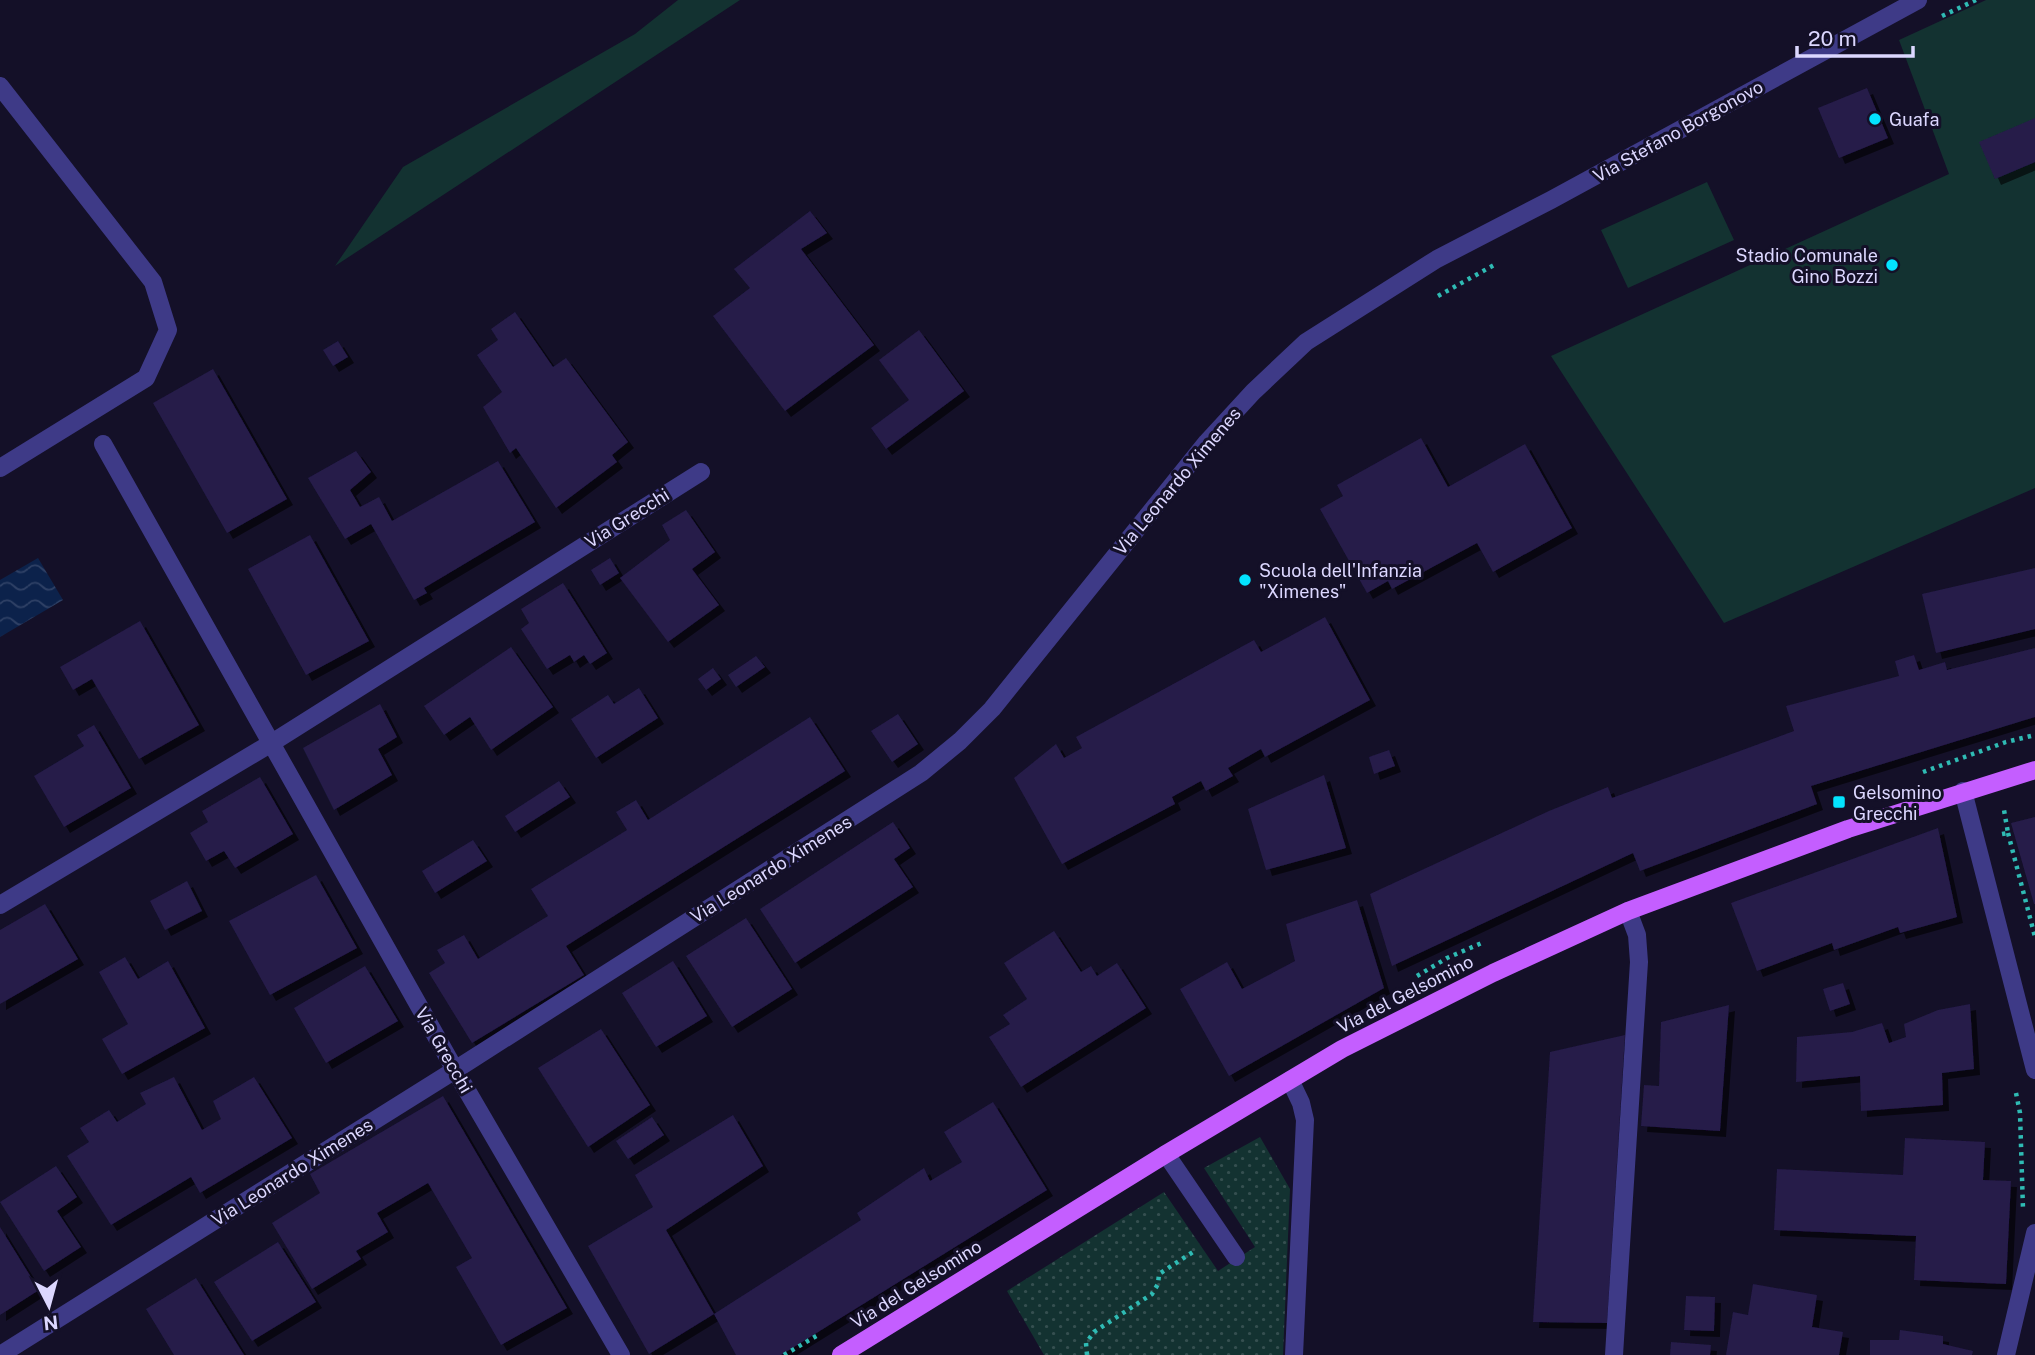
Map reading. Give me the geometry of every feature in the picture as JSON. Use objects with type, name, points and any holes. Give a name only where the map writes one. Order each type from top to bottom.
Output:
[{"type":"main road","name":"Via del Gelsomino","points":[[841,1355],[1166,1154],[1342,1049],[1493,972],[1628,911],[1848,829],[2035,770]]},
{"type":"street","name":"Via Stefano Borgonovo","points":[[1437,259],[1918,0]]},
{"type":"street","points":[[0,86],[153,282],[168,330],[146,378],[0,468]]},
{"type":"street","name":"Via Leonardo Ximenes","points":[[0,1355],[455,1070],[921,773],[960,741],[992,709],[1207,442],[1253,392],[1306,342],[1437,259]]},
{"type":"street","name":"Via Grecchi","points":[[103,444],[455,1070],[621,1355]]},
{"type":"street","name":"Via Grecchi","points":[[0,905],[270,744],[701,472]]},
{"type":"street","points":[[1963,791],[2035,1070]]},
{"type":"street","points":[[1614,1355],[1639,962],[1637,935],[1628,911]]},
{"type":"street","points":[[1290,1080],[1301,1102],[1305,1120],[1294,1355]]},
{"type":"street","points":[[1166,1154],[1236,1257]]},
{"type":"street","points":[[2006,1355],[2035,1233]]},
{"type":"path","points":[[1933,20],[1976,0]]},
{"type":"path","points":[[1437,296],[1496,264]]},
{"type":"path","points":[[2013,804],[2003,806],[2035,937]]},
{"type":"path","points":[[1977,841],[2008,833]]},
{"type":"path","points":[[2014,1086],[2020,1113],[2024,1201],[2022,1214]]},
{"type":"path","points":[[1087,1355],[1086,1343],[1094,1332],[1152,1294],[1158,1284],[1159,1274],[1168,1266],[1221,1234]]},
{"type":"green space","points":[[678,0],[740,0],[335,266],[403,167],[635,34]]},
{"type":"green space","name":"Stadio Comunale Gino Bozzi","points":[[1986,0],[2035,0],[2035,488],[1724,623],[1551,356],[1949,174],[1899,40]]},
{"type":"green space","points":[[1707,182],[1734,240],[1628,288],[1601,230]]},
{"type":"green space","points":[[1260,1137],[1290,1189],[1283,1355],[1044,1355],[1007,1291],[1164,1192],[1218,1271],[1255,1247],[1204,1168]]},
{"type":"water","points":[[38,558],[63,600],[0,637],[0,580]]},
{"type":"building","points":[[1867,88],[1888,138],[1839,158],[1818,108]]},
{"type":"building","points":[[2035,118],[2035,162],[1995,179],[1979,142]]},
{"type":"building","points":[[810,211],[827,233],[801,249],[874,345],[785,411],[713,316],[750,288],[734,269]]},
{"type":"building","points":[[515,312],[553,367],[566,358],[628,442],[612,455],[617,462],[556,508],[516,448],[510,453],[483,407],[502,392],[477,355],[498,340],[491,329]]},
{"type":"building","points":[[919,330],[964,391],[886,449],[871,428],[909,400],[879,360]]},
{"type":"building","points":[[338,341],[348,357],[333,366],[323,350]]},
{"type":"building","points":[[213,369],[287,499],[227,533],[153,403]]},
{"type":"building","points":[[1421,438],[1448,487],[1525,444],[1572,528],[1493,572],[1477,543],[1392,589],[1388,581],[1367,593],[1320,509],[1343,496],[1337,485]]},
{"type":"building","points":[[356,451],[371,472],[350,490],[360,507],[379,497],[392,521],[498,461],[535,522],[424,588],[427,593],[414,600],[371,524],[345,539],[308,478]]},
{"type":"building","points":[[686,510],[715,552],[692,569],[719,605],[668,642],[620,578],[670,540],[662,525]]},
{"type":"building","points":[[310,535],[369,641],[306,675],[248,569]]},
{"type":"building","points":[[610,558],[619,573],[600,585],[591,570]]},
{"type":"building","points":[[2035,568],[2035,629],[1936,653],[1922,594]]},
{"type":"building","points":[[563,583],[607,653],[590,664],[584,655],[574,662],[570,655],[547,669],[521,629],[529,623],[521,609]]},
{"type":"building","points":[[1325,617],[1370,700],[1265,757],[1261,749],[1228,768],[1233,776],[1206,791],[1201,781],[1172,797],[1175,804],[1062,864],[1014,778],[1056,744],[1064,758],[1082,748],[1076,737],[1254,640],[1261,652]]},
{"type":"building","points":[[140,621],[199,725],[139,759],[92,679],[73,690],[60,667]]},
{"type":"building","points":[[511,647],[553,707],[491,750],[470,717],[444,735],[424,706]]},
{"type":"building","points":[[2035,648],[2035,717],[1811,786],[1817,804],[1640,871],[1633,853],[1392,966],[1370,894],[1549,811],[1608,787],[1612,798],[1794,731],[1786,706],[1899,676],[1895,661],[1914,655],[1919,670],[1945,662],[1947,670]]},
{"type":"building","points":[[756,656],[765,667],[736,687],[728,675]]},
{"type":"building","points":[[713,668],[721,679],[706,690],[698,679]]},
{"type":"building","points":[[639,688],[658,718],[596,758],[571,719],[608,695],[614,704]]},
{"type":"building","points":[[380,704],[397,737],[378,749],[392,775],[334,810],[303,748]]},
{"type":"building","points":[[898,714],[918,744],[892,762],[871,731]]},
{"type":"building","points":[[810,717],[845,771],[566,946],[584,975],[472,1043],[429,973],[445,963],[437,950],[464,935],[478,959],[548,916],[531,889],[627,830],[616,812],[636,800],[648,820]]},
{"type":"building","points":[[94,725],[131,788],[64,827],[34,776],[84,746],[77,735]]},
{"type":"building","points":[[1389,750],[1395,766],[1374,774],[1369,757]]},
{"type":"building","points":[[1324,775],[1346,848],[1266,870],[1248,809]]},
{"type":"building","points":[[260,777],[293,834],[235,868],[224,851],[206,861],[190,833],[208,822],[202,811]]},
{"type":"building","points":[[559,781],[570,797],[515,832],[505,816]]},
{"type":"building","points":[[2035,817],[2035,904],[2034,904],[2011,823]]},
{"type":"building","points":[[893,822],[910,848],[894,859],[913,887],[795,963],[760,909]]},
{"type":"building","points":[[1938,828],[1957,917],[1900,933],[1898,927],[1834,950],[1832,943],[1757,971],[1731,903]]},
{"type":"building","points":[[473,840],[487,861],[435,893],[422,871]]},
{"type":"building","points":[[316,875],[357,948],[270,995],[229,921]]},
{"type":"building","points":[[187,881],[202,911],[165,930],[150,901]]},
{"type":"building","points":[[1357,900],[1384,988],[1229,1076],[1180,989],[1227,962],[1242,989],[1295,961],[1286,924]]},
{"type":"building","points":[[45,904],[78,959],[0,1004],[0,930]]},
{"type":"building","points":[[746,918],[792,989],[732,1027],[686,956]]},
{"type":"building","points":[[1054,931],[1081,972],[1091,966],[1097,976],[1117,963],[1146,1008],[1021,1087],[989,1037],[1010,1024],[1003,1015],[1027,999],[1004,963]]},
{"type":"building","points":[[125,957],[138,979],[168,961],[205,1028],[122,1074],[102,1039],[128,1024],[99,972]]},
{"type":"building","points":[[673,961],[707,1016],[656,1047],[622,993]]},
{"type":"building","points":[[365,966],[398,1021],[326,1063],[294,1008]]},
{"type":"building","points":[[1843,983],[1850,1004],[1830,1011],[1823,989]]},
{"type":"building","points":[[1970,1004],[1974,1069],[1942,1073],[1943,1105],[1861,1111],[1860,1076],[1796,1082],[1797,1037],[1852,1032],[1882,1023],[1889,1043],[1906,1037],[1904,1024],[1938,1010]]},
{"type":"building","points":[[1729,1005],[1720,1131],[1641,1126],[1644,1085],[1659,1086],[1661,1022]]},
{"type":"building","points":[[601,1029],[650,1105],[588,1147],[538,1068]]},
{"type":"building","points":[[1625,1035],[1607,1323],[1533,1322],[1550,1052]]},
{"type":"building","points":[[174,1077],[202,1130],[221,1119],[213,1101],[254,1077],[292,1138],[200,1193],[191,1177],[111,1225],[67,1156],[89,1142],[80,1128],[109,1110],[117,1122],[146,1104],[140,1093]]},
{"type":"building","points":[[443,1096],[567,1308],[501,1345],[456,1267],[472,1258],[428,1183],[377,1213],[388,1232],[356,1251],[361,1259],[312,1289],[272,1223],[320,1193],[310,1174]]},
{"type":"building","points":[[993,1102],[1047,1190],[781,1355],[736,1355],[714,1314],[861,1220],[857,1213],[924,1168],[930,1181],[962,1162],[944,1132]]},
{"type":"building","points":[[733,1115],[763,1166],[666,1230],[714,1314],[649,1354],[588,1246],[653,1207],[635,1175]]},
{"type":"building","points":[[652,1117],[664,1135],[628,1159],[616,1141]]},
{"type":"building","points":[[1905,1138],[1985,1142],[1983,1180],[2011,1181],[2006,1284],[1914,1280],[1916,1236],[1774,1230],[1777,1169],[1903,1175]]},
{"type":"building","points":[[56,1166],[77,1197],[57,1211],[81,1247],[44,1271],[0,1202]]},
{"type":"building","points":[[0,1227],[39,1290],[0,1315]]},
{"type":"building","points":[[278,1242],[316,1302],[252,1341],[214,1282]]},
{"type":"building","points":[[196,1278],[244,1355],[174,1355],[146,1309]]},
{"type":"building","points":[[1753,1284],[1817,1295],[1812,1327],[1843,1332],[1839,1355],[1726,1355],[1733,1312],[1748,1315]]},
{"type":"building","points":[[1686,1296],[1715,1297],[1714,1331],[1684,1330]]},
{"type":"building","points":[[1900,1330],[1943,1336],[1943,1344],[1973,1351],[1972,1355],[1870,1355],[1870,1340],[1899,1340]]},
{"type":"building","points":[[1671,1342],[1711,1345],[1710,1355],[1670,1355]]},
{"type":"place","name":"Guafa","points":[[1875,119]]},
{"type":"place","name":"Stadio Comunale Gino Bozzi","points":[[1892,265]]},
{"type":"place","name":"Scuola dell'Infanzia \"Ximenes\"","points":[[1245,580]]},
{"type":"place","name":"Gelsomino Grecchi","points":[[1839,802]]}]
